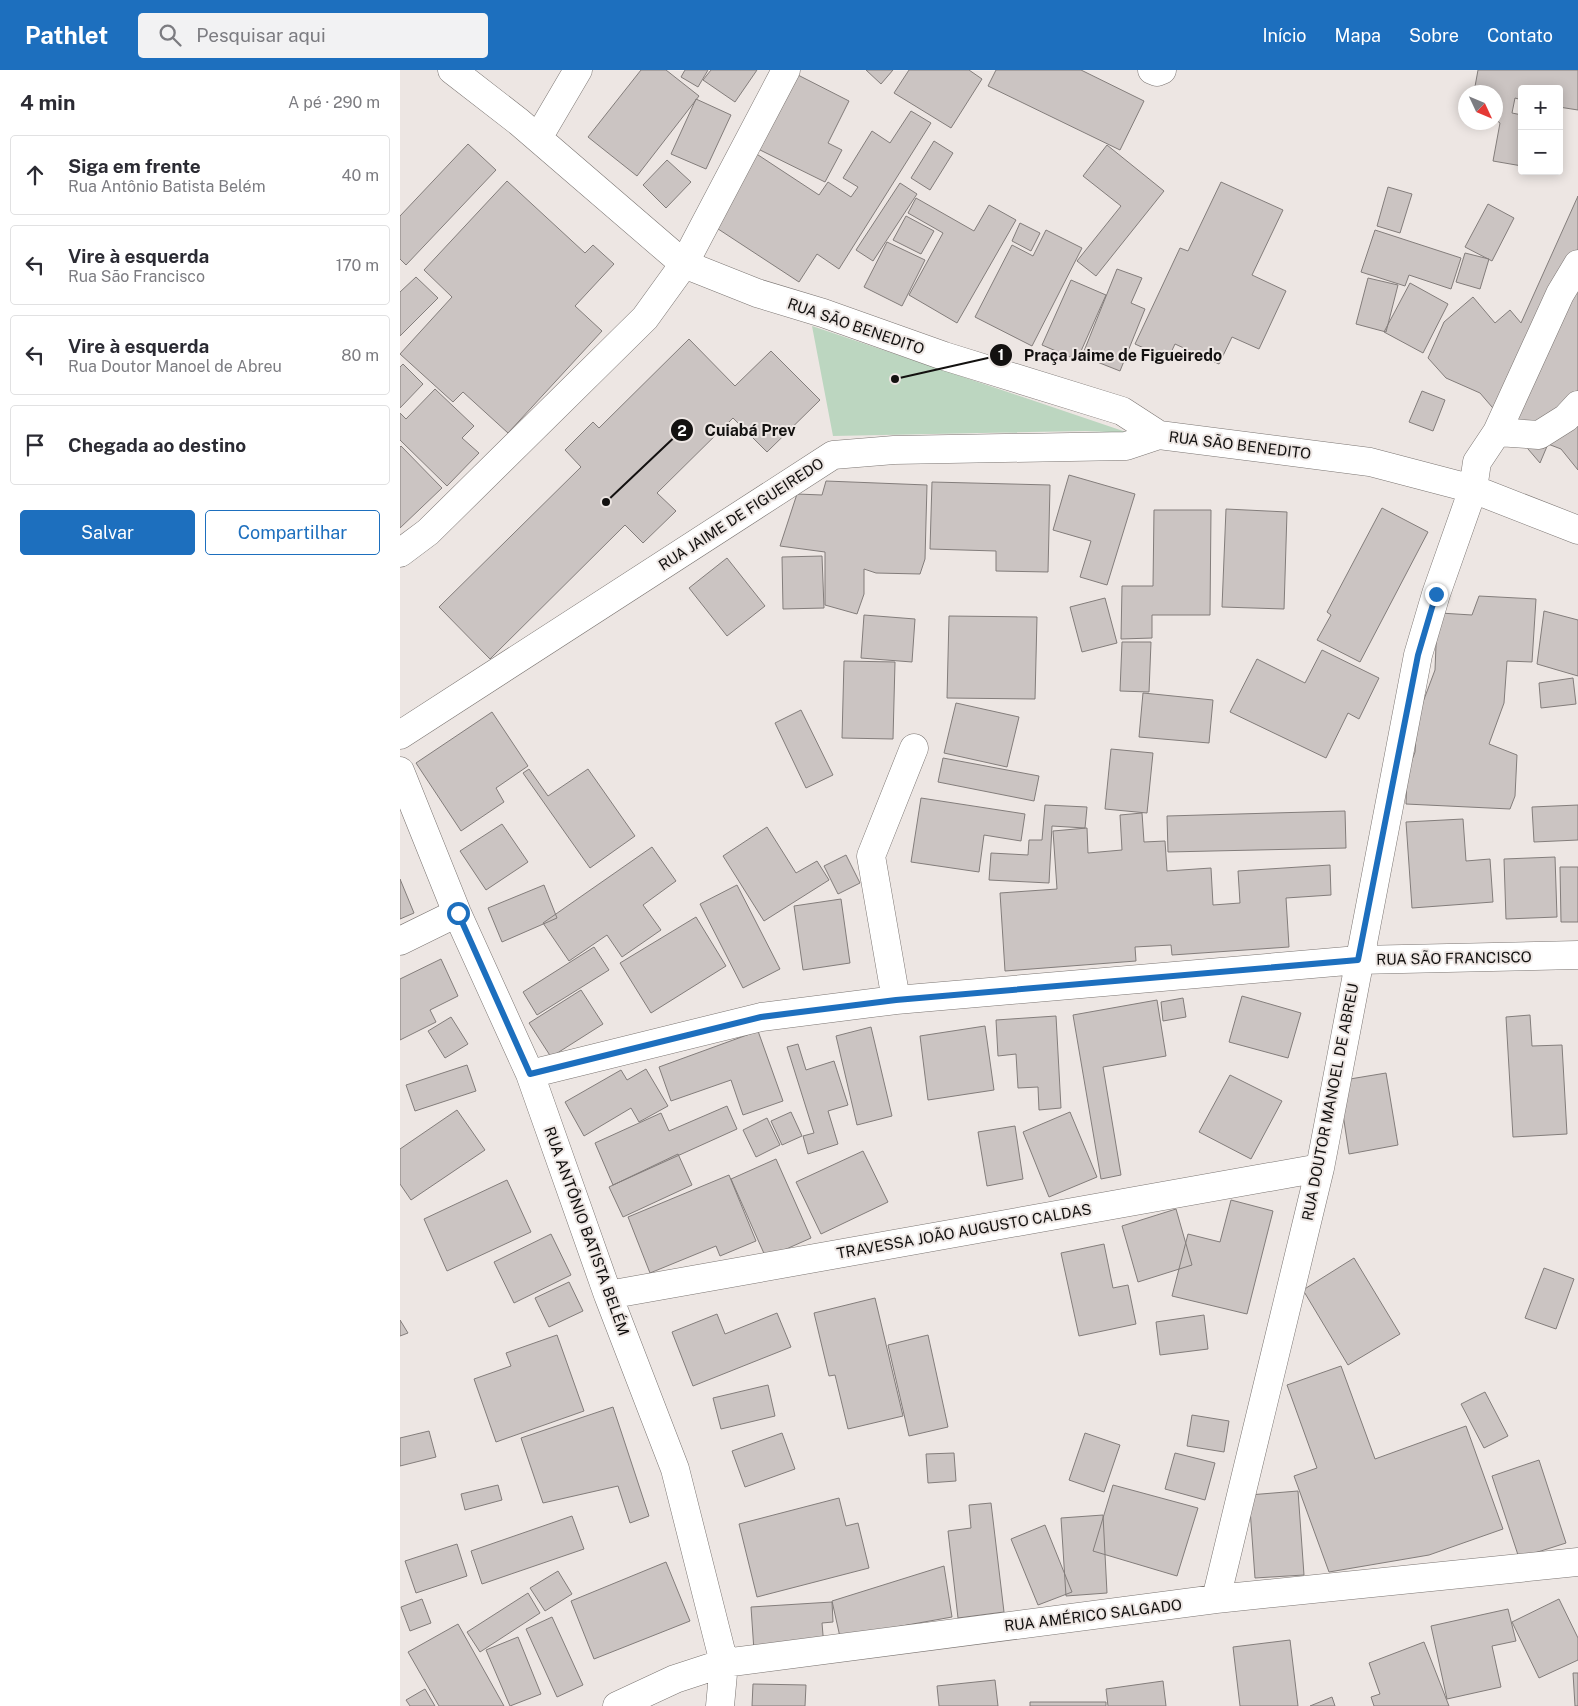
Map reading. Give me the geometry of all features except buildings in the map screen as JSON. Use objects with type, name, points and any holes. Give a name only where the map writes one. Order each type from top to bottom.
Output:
[{"type":"street","name":"RUA SÃO BENEDITO","points":[[452,70],[538,138],[684,264],[757,293],[823,313],[944,356],[1122,411],[1159,435],[1370,462],[1473,490],[1578,530]]},
{"type":"street","points":[[538,138],[578,70]]},
{"type":"street","points":[[400,553],[428,532],[645,318],[684,264],[786,70]]},
{"type":"street","points":[[1152,70],[1157,72],[1162,70]]},
{"type":"street","name":"RUA DOUTOR MANOEL DE ABREU","points":[[1216,1599],[1320,1168],[1358,960],[1418,655],[1436,594],[1473,490],[1477,462],[1497,432],[1560,294],[1578,264]]},
{"type":"street","points":[[1497,432],[1539,435],[1566,418],[1578,404]]},
{"type":"street","name":"RUA JAIME DE FIGUEIREDO","points":[[400,735],[833,455],[894,450],[1126,446],[1159,435]]},
{"type":"street","points":[[896,1000],[871,856],[914,748]]},
{"type":"street","name":"RUA ANTÔNIO BATISTA BELÉM","points":[[400,771],[458,913],[530,1074],[608,1295],[675,1469],[724,1664],[720,1706]]},
{"type":"street","points":[[400,941],[458,913]]},
{"type":"street","name":"RUA SÃO FRANCISCO","points":[[530,1074],[761,1017],[896,1000],[1358,960],[1578,955]]},
{"type":"street","name":"TRAVESSA JOÃO AUGUSTO CALDAS","points":[[608,1295],[1320,1168]]},
{"type":"street","name":"RUA AMÉRICO SALGADO","points":[[617,1706],[676,1679],[724,1664],[1216,1599],[1578,1562]]},
{"type":"green space","points":[[812,326],[1129,433],[1085,431],[833,436]]},
{"type":"place","name":"Praça Jaime de Figueiredo","points":[[895,379]]},
{"type":"place","name":"Cuiabá Prev","points":[[606,502]]},
{"type":"route","points":[[458,913],[530,1074],[761,1017],[896,1000],[1358,960],[1418,655],[1436,594]]}]
